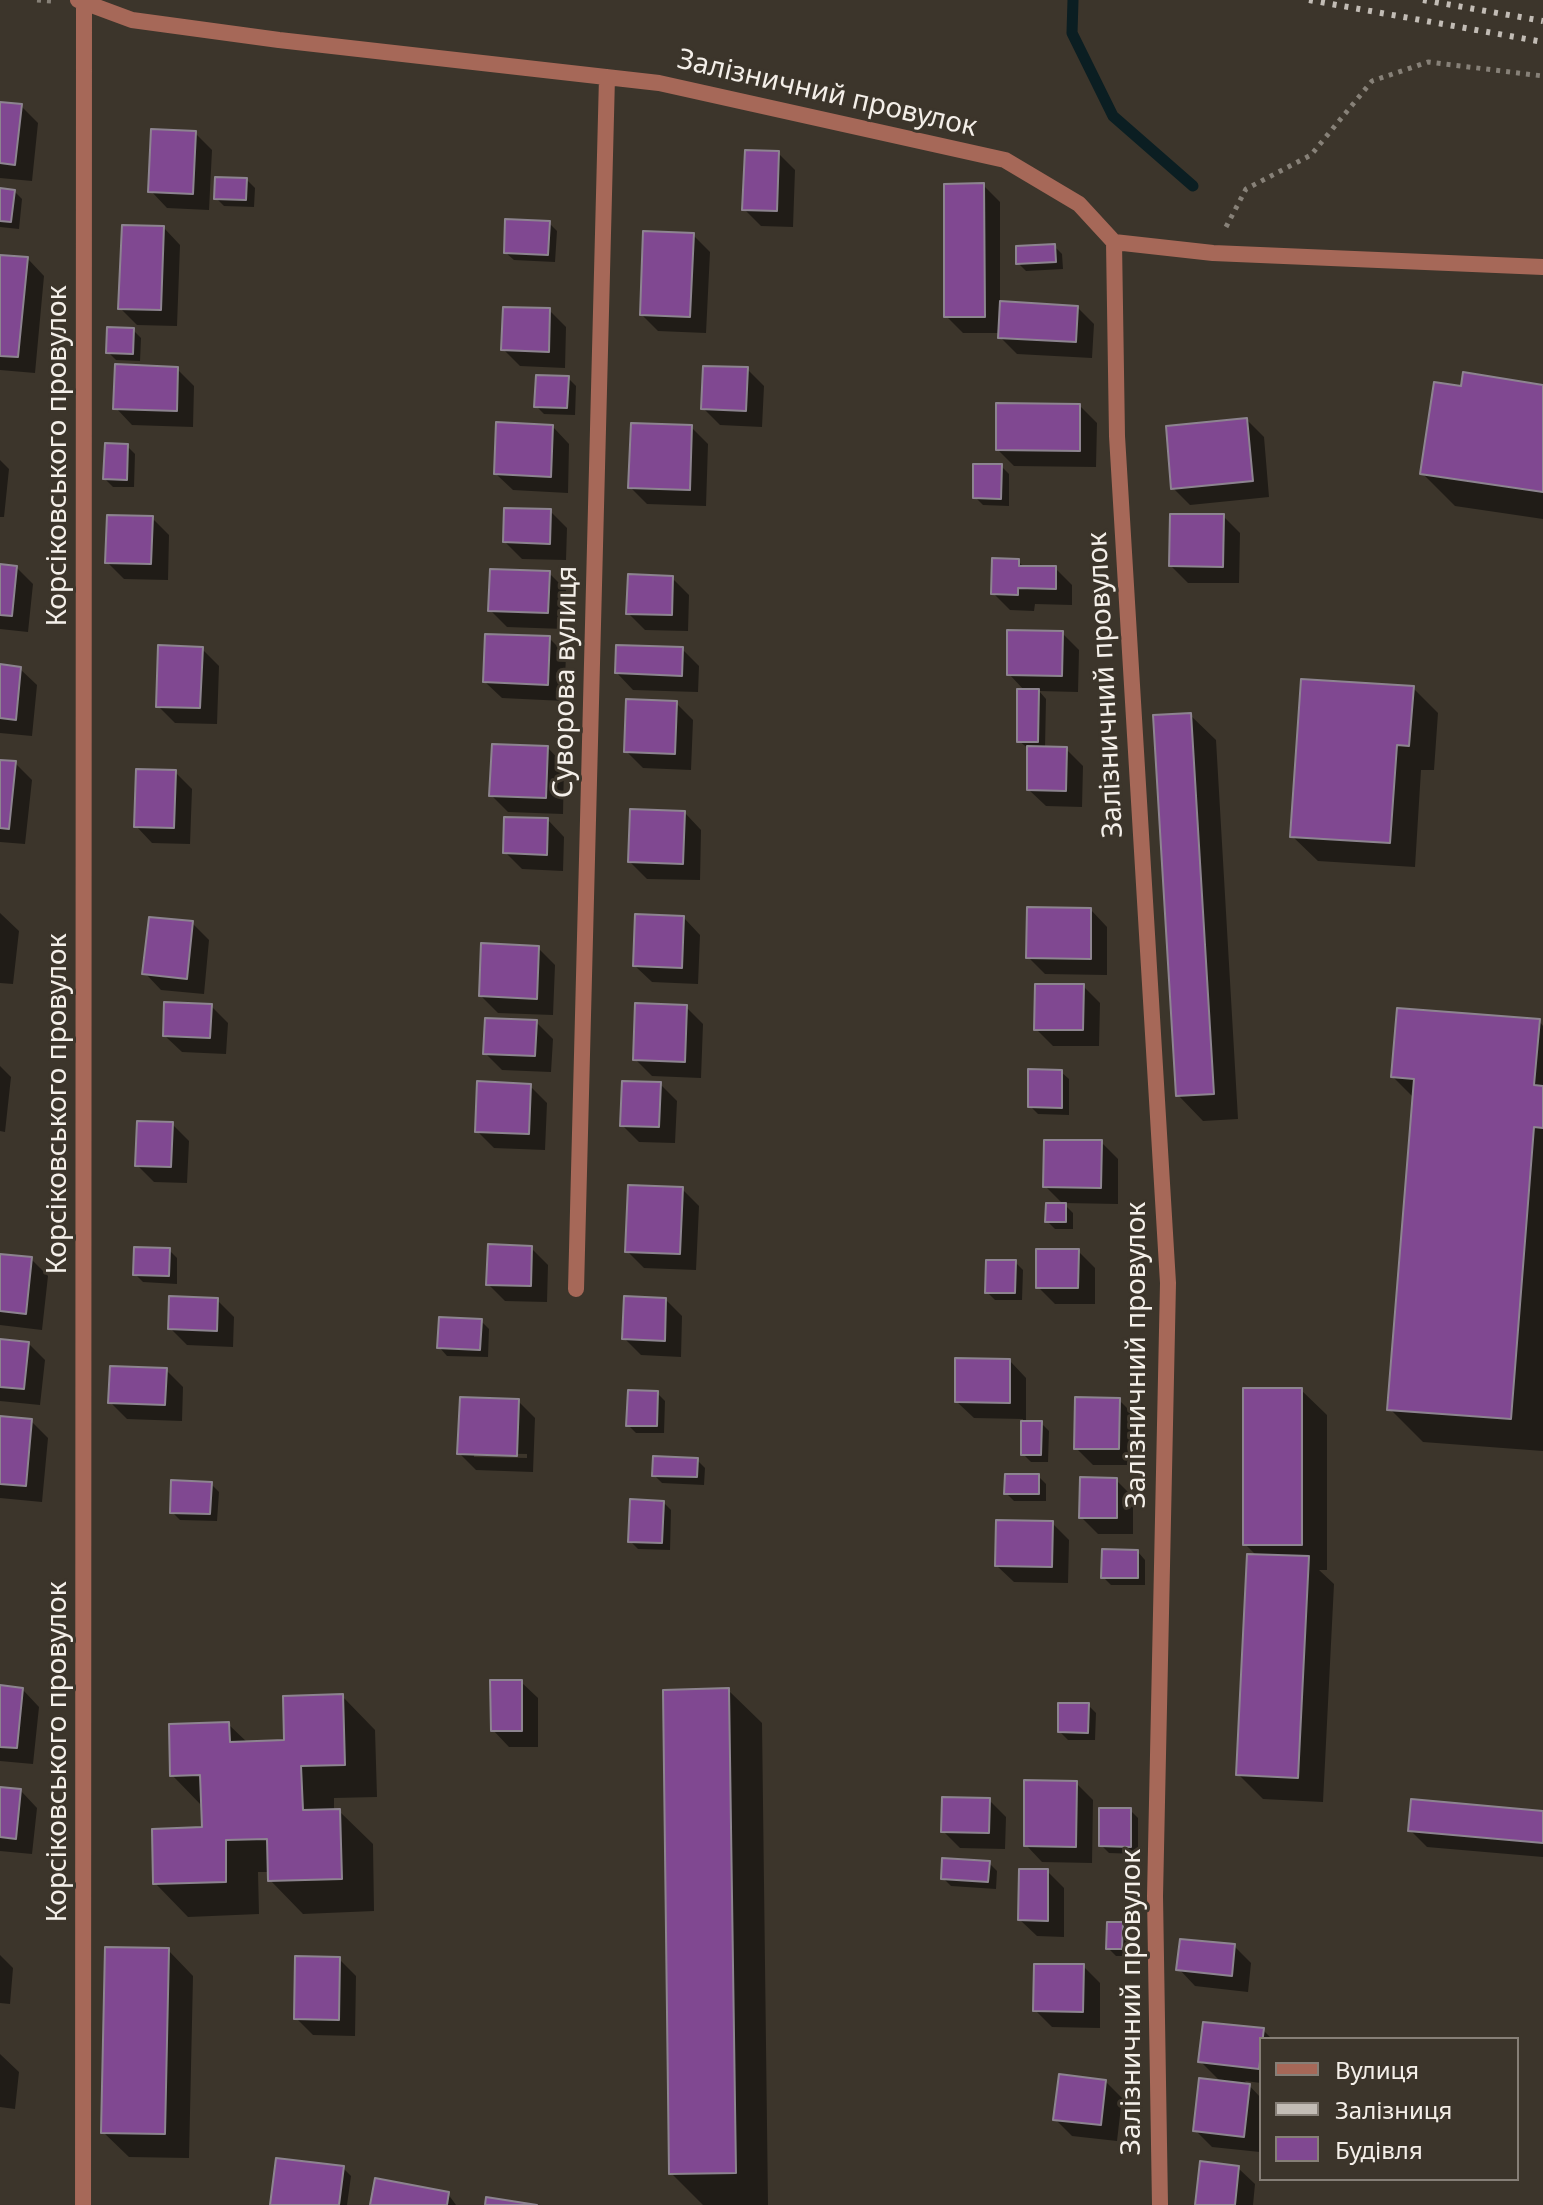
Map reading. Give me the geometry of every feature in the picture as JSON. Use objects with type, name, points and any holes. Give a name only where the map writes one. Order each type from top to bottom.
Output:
[{"type":"street","name":"Залізничний провулок","points":[[81,2],[132,20],[659,83],[1005,160],[1079,204],[1114,242],[1117,436],[1168,1283],[1155,1896],[1160,2205]]},
{"type":"street","name":"Корсіковського провулок","points":[[81,2],[83,2205]]},
{"type":"street","name":"Суворова вулиця","points":[[576,1289],[607,77]]},
{"type":"street","points":[[1114,242],[1213,253],[1543,267]]},
{"type":"path","points":[[1213,253],[1246,189],[1311,155],[1372,81],[1428,62],[1543,76]]},
{"type":"building","points":[[0,102],[22,104],[15,165],[0,163]]},
{"type":"building","points":[[151,129],[196,131],[193,194],[148,192]]},
{"type":"building","points":[[745,150],[779,151],[777,211],[742,210]]},
{"type":"building","points":[[215,177],[247,178],[246,200],[214,199]]},
{"type":"building","points":[[984,183],[985,317],[944,317],[944,184]]},
{"type":"building","points":[[0,188],[15,190],[11,222],[0,221]]},
{"type":"building","points":[[505,219],[550,221],[548,255],[504,253]]},
{"type":"building","points":[[122,225],[164,226],[161,310],[118,309]]},
{"type":"building","points":[[643,231],[694,233],[690,317],[640,315]]},
{"type":"building","points":[[1055,244],[1056,262],[1016,264],[1016,246]]},
{"type":"building","points":[[0,255],[28,257],[18,357],[0,356]]},
{"type":"building","points":[[1000,301],[1078,306],[1076,342],[998,338]]},
{"type":"building","points":[[503,307],[550,308],[549,352],[501,350]]},
{"type":"building","points":[[107,327],[134,328],[133,354],[106,353]]},
{"type":"building","points":[[115,364],[178,367],[177,411],[113,409]]},
{"type":"building","points":[[703,366],[748,367],[746,411],[701,409]]},
{"type":"building","points":[[1463,372],[1543,385],[1543,492],[1420,474],[1434,382],[1461,386]]},
{"type":"building","points":[[536,375],[569,376],[567,408],[534,407]]},
{"type":"building","points":[[996,403],[1080,404],[1080,451],[996,450]]},
{"type":"building","points":[[1247,418],[1253,481],[1171,489],[1166,426]]},
{"type":"building","points":[[496,422],[553,425],[551,477],[494,474]]},
{"type":"building","points":[[631,423],[692,425],[690,490],[628,488]]},
{"type":"building","points":[[105,443],[128,444],[127,480],[103,479]]},
{"type":"building","points":[[973,464],[1002,464],[1001,499],[973,498]]},
{"type":"building","points":[[504,508],[551,509],[550,544],[503,542]]},
{"type":"building","points":[[1170,514],[1224,514],[1223,567],[1169,566]]},
{"type":"building","points":[[107,515],[153,516],[151,564],[105,563]]},
{"type":"building","points":[[992,558],[1019,559],[1019,566],[1056,566],[1056,589],[1018,588],[1018,595],[991,594]]},
{"type":"building","points":[[0,564],[17,566],[12,616],[0,615]]},
{"type":"building","points":[[490,569],[550,571],[548,613],[488,611]]},
{"type":"building","points":[[628,574],[673,576],[672,615],[626,614]]},
{"type":"building","points":[[1007,630],[1063,631],[1062,676],[1007,675]]},
{"type":"building","points":[[485,634],[550,636],[548,685],[483,682]]},
{"type":"building","points":[[158,645],[203,647],[200,708],[156,707]]},
{"type":"building","points":[[616,645],[683,647],[682,676],[615,673]]},
{"type":"building","points":[[0,664],[21,667],[16,720],[0,718]]},
{"type":"building","points":[[1301,679],[1414,686],[1409,746],[1397,745],[1390,843],[1290,837]]},
{"type":"building","points":[[1017,689],[1039,689],[1038,742],[1017,742]]},
{"type":"building","points":[[626,699],[677,701],[675,754],[624,752]]},
{"type":"building","points":[[1191,713],[1214,1094],[1176,1096],[1153,715]]},
{"type":"building","points":[[492,744],[548,746],[546,798],[489,796]]},
{"type":"building","points":[[1027,746],[1067,747],[1066,791],[1027,790]]},
{"type":"building","points":[[0,760],[16,761],[9,829],[0,828]]},
{"type":"building","points":[[136,769],[176,770],[174,828],[134,827]]},
{"type":"building","points":[[630,809],[685,811],[683,864],[628,862]]},
{"type":"building","points":[[504,817],[548,818],[547,855],[503,853]]},
{"type":"building","points":[[1027,907],[1091,908],[1091,959],[1026,958]]},
{"type":"building","points":[[635,914],[684,916],[682,968],[633,966]]},
{"type":"building","points":[[149,917],[193,921],[187,979],[142,974]]},
{"type":"building","points":[[481,943],[539,946],[537,999],[479,996]]},
{"type":"building","points":[[1035,984],[1084,984],[1083,1030],[1034,1030]]},
{"type":"building","points":[[164,1002],[212,1004],[210,1038],[163,1036]]},
{"type":"building","points":[[635,1003],[687,1005],[685,1062],[633,1060]]},
{"type":"building","points":[[1397,1008],[1540,1019],[1534,1085],[1543,1086],[1543,1128],[1534,1127],[1511,1419],[1387,1410],[1414,1079],[1391,1077]]},
{"type":"building","points":[[485,1018],[537,1020],[535,1056],[483,1054]]},
{"type":"building","points":[[1028,1069],[1062,1070],[1062,1108],[1028,1107]]},
{"type":"building","points":[[477,1081],[531,1084],[529,1134],[475,1132]]},
{"type":"building","points":[[622,1081],[661,1082],[659,1127],[620,1126]]},
{"type":"building","points":[[137,1121],[173,1122],[171,1167],[135,1166]]},
{"type":"building","points":[[1044,1140],[1102,1140],[1101,1188],[1043,1187]]},
{"type":"building","points":[[628,1185],[683,1187],[680,1254],[625,1252]]},
{"type":"building","points":[[1046,1203],[1066,1203],[1066,1222],[1045,1222]]},
{"type":"building","points":[[488,1244],[532,1246],[531,1286],[486,1285]]},
{"type":"building","points":[[134,1247],[170,1248],[169,1276],[133,1275]]},
{"type":"building","points":[[1036,1249],[1079,1249],[1078,1288],[1036,1288]]},
{"type":"building","points":[[0,1254],[32,1257],[26,1314],[0,1311]]},
{"type":"building","points":[[986,1260],[1016,1260],[1015,1293],[985,1293]]},
{"type":"building","points":[[169,1296],[218,1298],[217,1331],[168,1329]]},
{"type":"building","points":[[624,1296],[666,1298],[665,1341],[622,1339]]},
{"type":"building","points":[[439,1317],[482,1319],[480,1350],[437,1348]]},
{"type":"building","points":[[0,1339],[29,1342],[24,1389],[0,1387]]},
{"type":"building","points":[[955,1358],[1010,1359],[1010,1403],[955,1402]]},
{"type":"building","points":[[110,1366],[167,1368],[165,1405],[108,1403]]},
{"type":"building","points":[[1243,1388],[1302,1388],[1302,1545],[1243,1545]]},
{"type":"building","points":[[628,1390],[658,1391],[657,1426],[626,1426]]},
{"type":"building","points":[[460,1397],[519,1399],[517,1456],[457,1454]]},
{"type":"building","points":[[1075,1397],[1120,1398],[1119,1449],[1074,1449]]},
{"type":"building","points":[[0,1416],[32,1419],[26,1486],[0,1484]]},
{"type":"building","points":[[1021,1421],[1042,1421],[1041,1455],[1021,1455]]},
{"type":"building","points":[[653,1456],[698,1458],[697,1477],[652,1476]]},
{"type":"building","points":[[1005,1474],[1039,1474],[1039,1494],[1004,1494]]},
{"type":"building","points":[[1080,1477],[1117,1478],[1117,1518],[1079,1518]]},
{"type":"building","points":[[171,1480],[212,1482],[210,1514],[170,1513]]},
{"type":"building","points":[[630,1499],[664,1501],[662,1543],[628,1542]]},
{"type":"building","points":[[996,1520],[1053,1521],[1052,1567],[995,1566]]},
{"type":"building","points":[[1102,1549],[1138,1550],[1138,1578],[1101,1578]]},
{"type":"building","points":[[1247,1554],[1309,1556],[1298,1778],[1236,1775]]},
{"type":"building","points":[[490,1680],[522,1680],[522,1731],[491,1731]]},
{"type":"building","points":[[0,1685],[23,1688],[17,1748],[0,1747]]},
{"type":"building","points":[[729,1688],[736,2173],[669,2174],[663,1690]]},
{"type":"building","points":[[343,1694],[345,1765],[301,1766],[303,1810],[340,1809],[342,1879],[268,1881],[267,1839],[226,1840],[226,1882],[153,1884],[152,1829],[202,1827],[200,1775],[170,1776],[169,1724],[229,1722],[230,1742],[284,1740],[283,1696]]},
{"type":"building","points":[[1058,1703],[1089,1703],[1088,1733],[1058,1732]]},
{"type":"building","points":[[1024,1780],[1077,1781],[1076,1847],[1024,1846]]},
{"type":"building","points":[[0,1787],[21,1789],[16,1839],[0,1837]]},
{"type":"building","points":[[942,1797],[990,1798],[989,1833],[941,1832]]},
{"type":"building","points":[[1411,1799],[1543,1811],[1543,1843],[1408,1831]]},
{"type":"building","points":[[1099,1808],[1131,1808],[1131,1847],[1099,1846]]},
{"type":"building","points":[[942,1858],[990,1861],[988,1882],[941,1879]]},
{"type":"building","points":[[1019,1869],[1048,1869],[1048,1921],[1018,1920]]},
{"type":"building","points":[[1107,1922],[1123,1922],[1122,1949],[1106,1949]]},
{"type":"building","points":[[1180,1939],[1235,1944],[1232,1976],[1176,1970]]},
{"type":"building","points":[[105,1947],[169,1948],[165,2134],[101,2133]]},
{"type":"building","points":[[295,1956],[340,1957],[339,2020],[294,2019]]},
{"type":"building","points":[[1034,1964],[1084,1964],[1083,2012],[1033,2011]]},
{"type":"building","points":[[1203,2022],[1264,2028],[1263,2037],[1259,2037],[1259,2069],[1198,2062]]},
{"type":"building","points":[[1059,2074],[1106,2080],[1101,2125],[1053,2120]]},
{"type":"building","points":[[1199,2078],[1250,2084],[1244,2137],[1193,2131]]},
{"type":"building","points":[[276,2158],[344,2166],[339,2205],[270,2205]]},
{"type":"building","points":[[1200,2161],[1239,2166],[1235,2205],[1195,2205]]},
{"type":"building","points":[[375,2178],[449,2192],[447,2205],[370,2205]]},
{"type":"building","points":[[486,2197],[537,2205],[485,2205]]},
{"type":"waterway","points":[[1073,0],[1072,33],[1113,116],[1193,186]]},
{"type":"railway","points":[[1309,0],[1543,42]]},
{"type":"railway","points":[[1423,0],[1543,21]]}]
